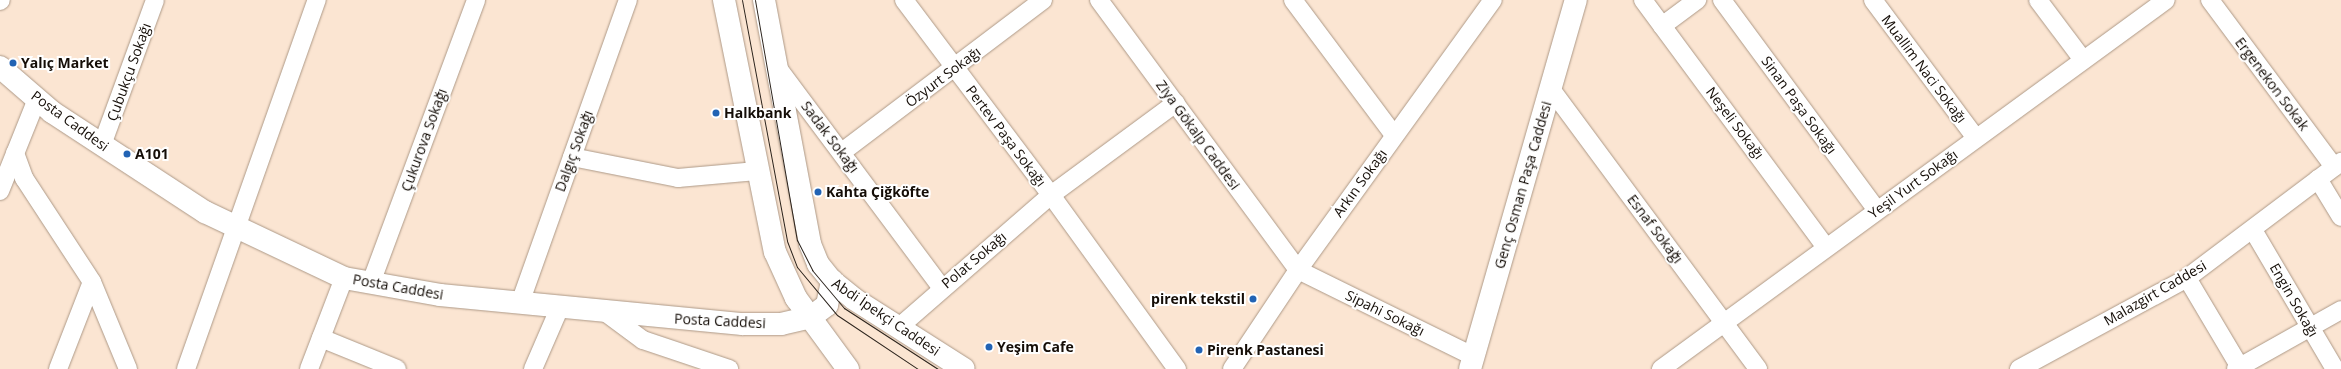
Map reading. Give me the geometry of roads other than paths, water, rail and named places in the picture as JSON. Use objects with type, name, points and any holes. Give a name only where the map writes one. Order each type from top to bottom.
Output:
[{"type":"main road","points":[[724,0],[757,171],[775,252],[796,298],[848,369]]},
{"type":"main road","name":"Abdi İpekçi Caddesi","points":[[764,0],[775,65],[810,244],[818,264],[832,282],[898,328],[964,369]]},
{"type":"main road","name":"Genç Osman Paşa Caddesi","points":[[1471,362],[1576,0]]},
{"type":"main road","name":"Posta Caddesi","points":[[0,67],[36,99],[102,145],[205,212],[344,278],[372,280],[440,295],[605,312],[743,324],[781,324],[811,317],[827,305],[832,282]]},
{"type":"street","name":"Çubukçu Sokağı","points":[[102,145],[155,0]]},
{"type":"street","points":[[186,369],[317,0]]},
{"type":"street","name":"Çukurova Sokağı","points":[[372,280],[476,0]]},
{"type":"street","name":"Dalgıç Sokağı","points":[[520,303],[628,0]]},
{"type":"street","name":"Pertev Paşa Sokağı","points":[[904,0],[1051,195],[1177,369]]},
{"type":"street","name":"Özyurt Sokağı","points":[[842,152],[1043,0]]},
{"type":"street","name":"Ziya Gökalp Caddesi","points":[[1099,0],[1298,270]]},
{"type":"street","points":[[1293,0],[1394,135]]},
{"type":"street","name":"Neşeli Sokağı","points":[[1643,0],[1826,247]]},
{"type":"street","points":[[1662,26],[1697,0]]},
{"type":"street","name":"Sinan Paşa Sokağı","points":[[1722,0],[1877,210]]},
{"type":"street","name":"Muallim Naci Sokağı","points":[[1873,0],[1976,138]]},
{"type":"street","points":[[2038,0],[2083,60]]},
{"type":"street","name":"Yeşil Yurt Sokağı","points":[[1661,369],[1723,322],[2166,0]]},
{"type":"street","name":"Ergenekon Sokak","points":[[2210,0],[2338,164]]},
{"type":"street","name":"Arkın Sokağı","points":[[1232,369],[1298,270],[1394,135],[1484,4]]},
{"type":"street","name":"Sadak Sokağı","points":[[775,65],[842,152],[941,287]]},
{"type":"street","name":"Esnaf Sokağı","points":[[1551,90],[1758,369]]},
{"type":"street","points":[[0,191],[36,99]]},
{"type":"street","name":"Pertev Paşa Sokağı","points":[[1051,195],[1176,104]]},
{"type":"street","points":[[15,153],[24,178],[92,282],[128,369]]},
{"type":"street","points":[[572,157],[678,178],[757,171]]},
{"type":"street","name":"Malazgirt Caddesi","points":[[2019,369],[2187,278],[2253,230],[2338,164]]},
{"type":"street","points":[[2318,179],[2341,217]]},
{"type":"street","name":"Polat Sokağı","points":[[898,328],[941,287],[1051,195]]},
{"type":"street","name":"Engin Sokağı","points":[[2253,230],[2335,369]]},
{"type":"street","name":"Sipahi Sokağı","points":[[1298,270],[1471,362]]},
{"type":"street","points":[[309,369],[344,278]]},
{"type":"street","points":[[2187,278],[2239,368],[2341,310]]},
{"type":"street","points":[[58,369],[92,282]]},
{"type":"street","points":[[533,369],[560,307]]},
{"type":"street","points":[[605,312],[643,340],[728,369]]},
{"type":"street","points":[[321,338],[397,369]]},
{"type":"tram line","points":[[742,0],[787,241],[797,267],[837,315],[918,369]]},
{"type":"tram line","points":[[755,0],[797,240],[812,270],[844,308],[938,369]]},
{"type":"place","name":"Yalıç Market","points":[[13,63]]},
{"type":"place","name":"Halkbank","points":[[716,113]]},
{"type":"place","name":"A101","points":[[127,154]]},
{"type":"place","name":"Kahta Çiğköfte","points":[[818,192]]},
{"type":"place","name":"pirenk tekstil","points":[[1253,299]]},
{"type":"place","name":"Yeşim Cafe","points":[[989,347]]},
{"type":"place","name":"Pirenk Pastanesi","points":[[1199,350]]}]
